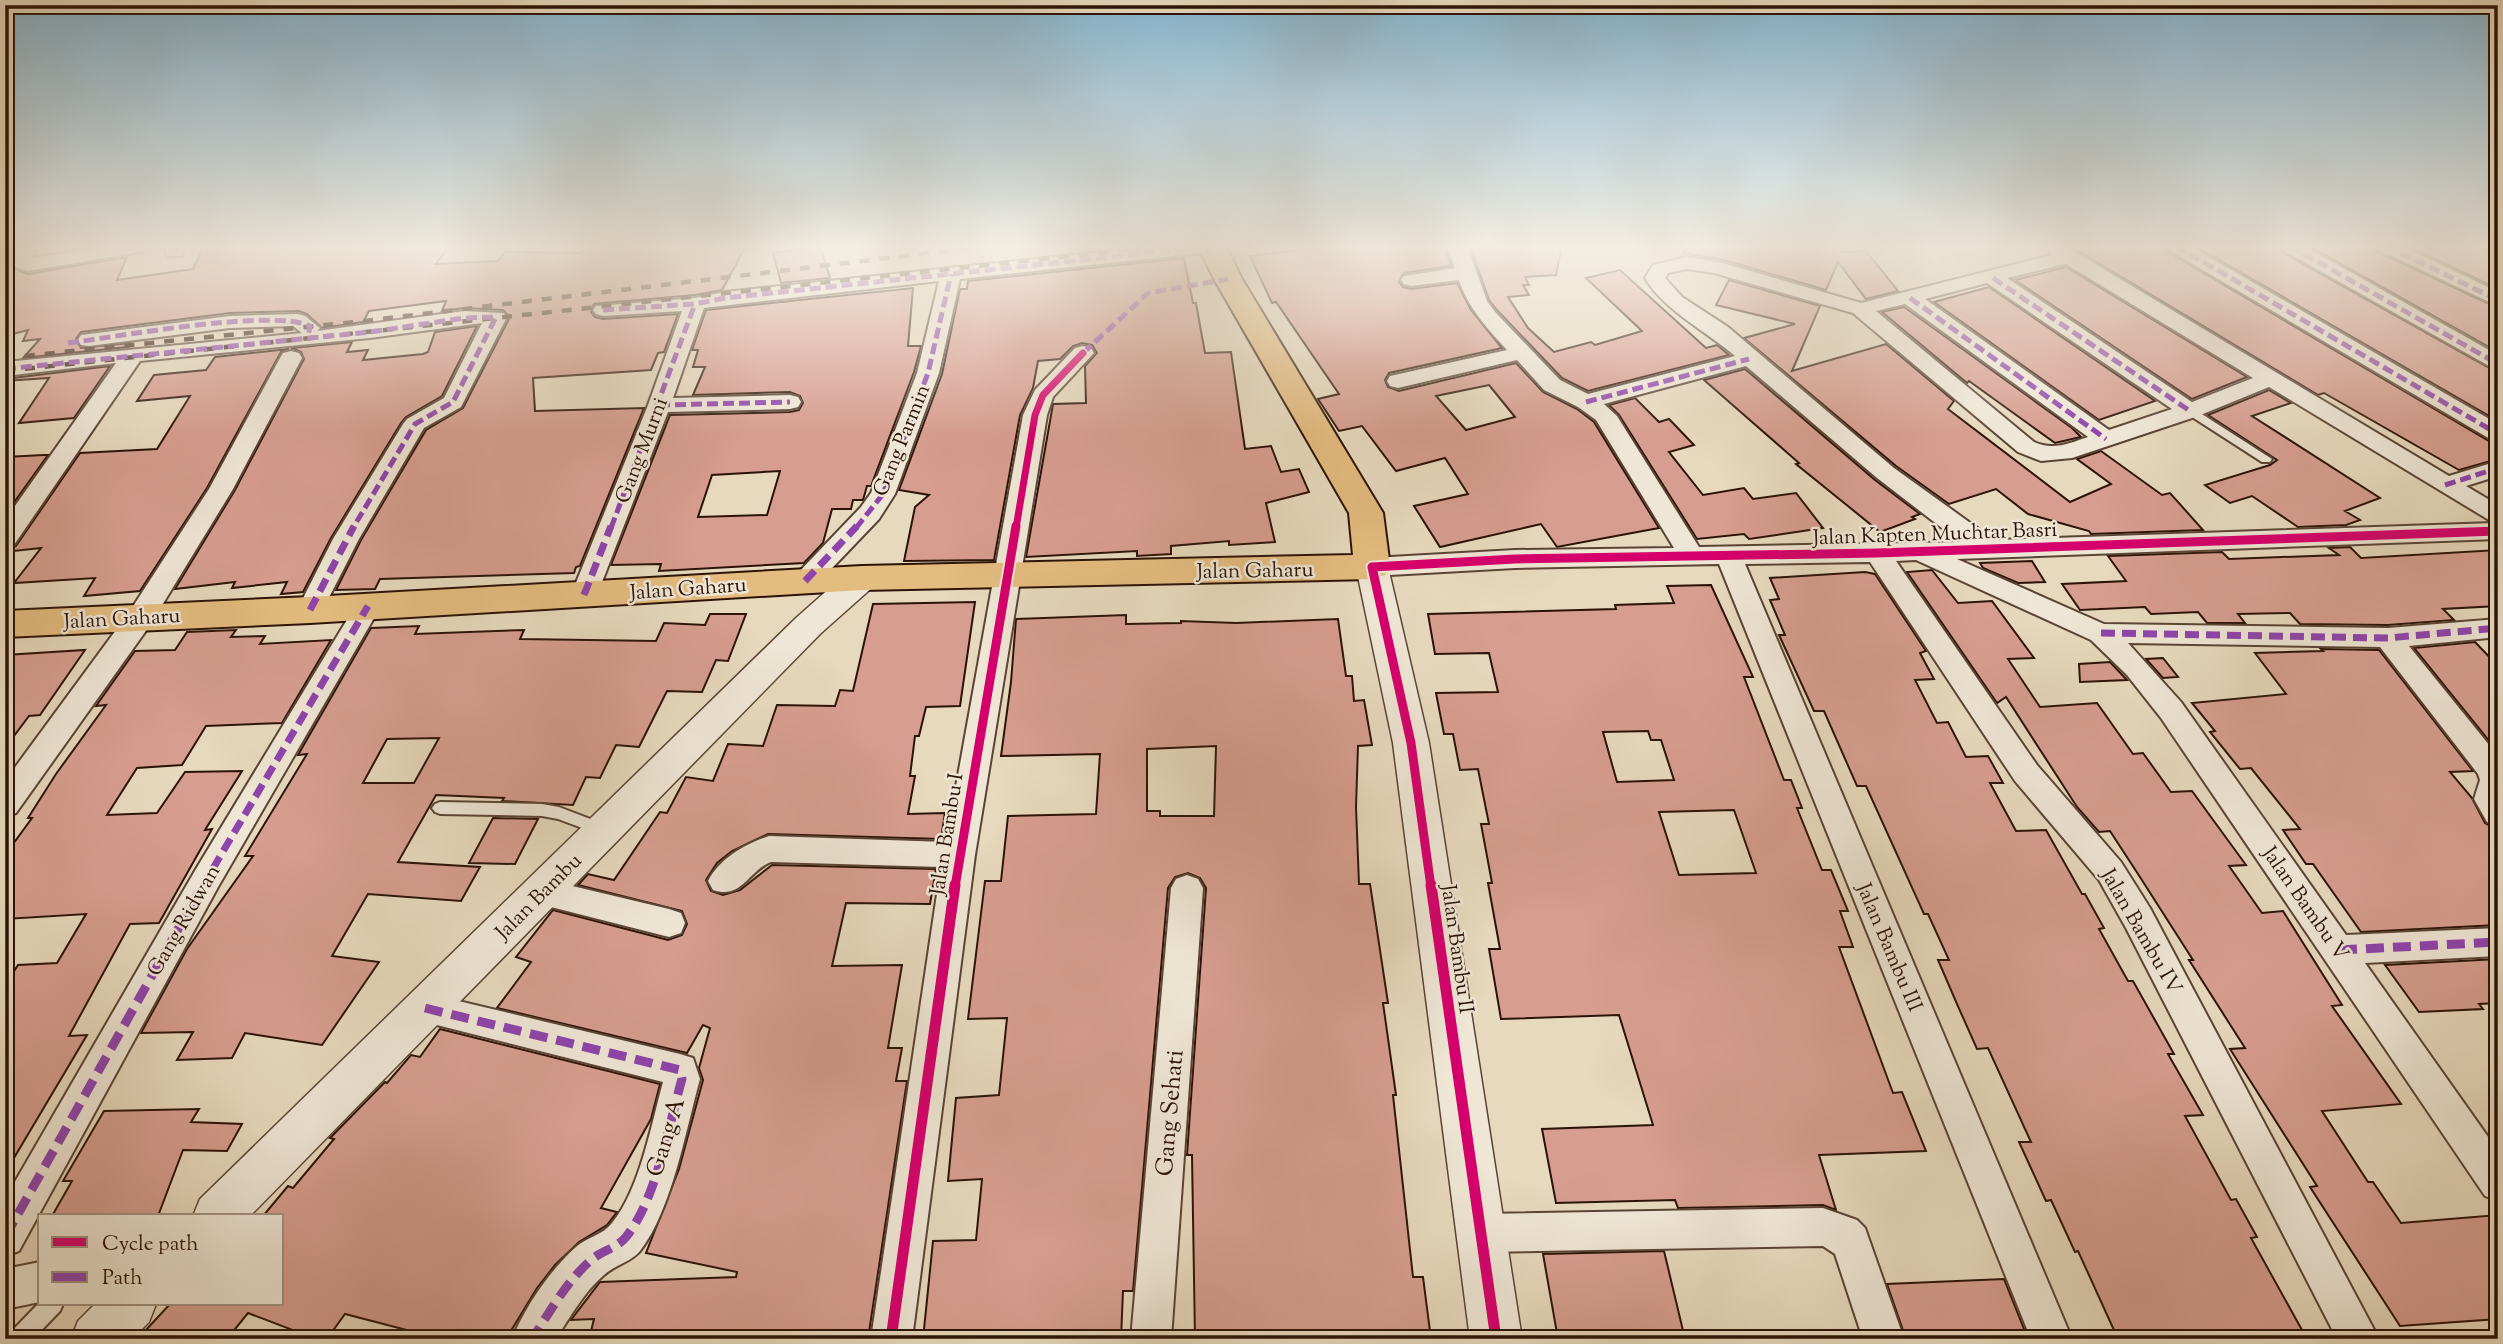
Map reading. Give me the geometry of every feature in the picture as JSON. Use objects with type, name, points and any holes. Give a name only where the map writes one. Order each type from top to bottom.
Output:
[{"type":"main road","name":"Jalan Bambu II","points":[[1246,309],[1366,513],[1372,567]]},
{"type":"main road","name":"Jalan Gaharu","points":[[5,624],[310,610],[829,580],[1372,567]]},
{"type":"street","points":[[603,310],[623,309]]},
{"type":"street","name":"Gang Murni","points":[[584,595],[659,405],[693,309]]},
{"type":"street","name":"Gang Parmin","points":[[829,580],[883,494],[928,373],[943,309]]},
{"type":"street","points":[[1483,309],[1552,385],[1586,402],[1605,416],[1692,556]]},
{"type":"street","points":[[1688,309],[1717,330],[1941,517],[1990,550]]},
{"type":"street","points":[[1860,309],[2034,451],[2053,455],[2190,411],[2270,379]]},
{"type":"street","points":[[1925,309],[2106,439]]},
{"type":"street","points":[[2039,309],[2190,411]]},
{"type":"street","points":[[2153,309],[2498,516]]},
{"type":"street","points":[[2283,309],[2498,434]]},
{"type":"street","points":[[2401,309],[2498,364]]},
{"type":"street","points":[[5,369],[370,332],[472,316],[496,317],[453,402],[415,424],[346,538],[310,610]]},
{"type":"street","points":[[68,342],[230,322],[298,320],[310,326],[307,337]]},
{"type":"street","points":[[1398,381],[1520,352]]},
{"type":"street","name":"Jalan Bambu I","points":[[891,1339],[959,855],[1006,575],[1039,403],[1062,373],[1083,353]]},
{"type":"street","points":[[5,539],[134,354]]},
{"type":"street","points":[[5,805],[140,618],[221,489],[291,358]]},
{"type":"street","points":[[1586,402],[1749,359]]},
{"type":"street","points":[[659,405],[790,402]]},
{"type":"street","points":[[2445,485],[2498,468]]},
{"type":"street","name":"Jalan Kapten Muchtar Basri","points":[[1372,567],[1515,559],[1990,550],[2498,531]]},
{"type":"street","points":[[1918,552],[2101,633],[2388,638],[2498,628]]},
{"type":"street","name":"Jalan Bambu IV","points":[[1877,553],[2026,773],[2110,871],[2145,930],[2360,1339]]},
{"type":"street","name":"Jalan Bambu III","points":[[1728,555],[2052,1339]]},
{"type":"street","name":"Jalan Bambu II","points":[[1372,567],[1411,743],[1496,1339]]},
{"type":"street","name":"Jalan Bambu","points":[[219,1214],[808,626],[829,580]]},
{"type":"street","name":"Gang Ridwan","points":[[5,1237],[207,878],[368,606]]},
{"type":"street","name":"Jalan Bambu V","points":[[2101,633],[2137,668],[2171,710],[2498,1183]]},
{"type":"street","points":[[2388,638],[2493,770],[2495,780],[2489,799],[2498,813]]},
{"type":"street","points":[[724,881],[754,855],[769,849],[959,855]]},
{"type":"street","name":"Gang Sehati","points":[[1151,1339],[1187,888]]},
{"type":"street","points":[[542,892],[669,923]]},
{"type":"street","points":[[2339,950],[2498,942]]},
{"type":"street","name":"Gang A","points":[[425,1008],[680,1070],[682,1079],[646,1198],[635,1223],[626,1238],[592,1259],[576,1274],[532,1339]]},
{"type":"street","points":[[1480,1233],[1823,1227],[1843,1234],[1851,1242],[1884,1339]]},
{"type":"street","points":[[5,1289],[38,1282]]},
{"type":"street","points":[[96,1339],[129,1306]]},
{"type":"lane","points":[[2190,411],[2266,459]]},
{"type":"lane","points":[[440,808],[542,810],[559,813],[603,830]]},
{"type":"lane","points":[[18,1339],[51,1306]]},
{"type":"building","points":[[5,309],[387,309],[369,311],[363,322],[322,328],[307,314],[299,311],[230,313],[81,332],[76,339],[81,348],[130,343],[128,347],[23,358],[40,339],[23,341],[28,330],[5,336]]},
{"type":"building","points":[[478,309],[592,309],[591,312],[595,317],[603,319],[678,314],[664,352],[658,353],[651,370],[533,378],[535,411],[644,408],[580,566],[576,567],[574,573],[380,579],[375,589],[336,590],[361,540],[426,430],[463,408],[510,317],[503,310]]},
{"type":"building","points":[[911,309],[908,346],[921,346],[914,372],[871,486],[867,486],[863,500],[853,500],[851,509],[832,509],[823,543],[804,563],[659,571],[661,564],[611,565],[670,415],[790,412],[799,410],[803,403],[800,396],[790,392],[693,395],[705,367],[693,367],[698,350],[692,350],[706,310]],"holes":[[[780,471],[767,515],[698,517],[712,475]]]},
{"type":"building","points":[[956,309],[1197,309],[1205,353],[1231,352],[1245,449],[1271,446],[1281,472],[1299,469],[1309,492],[1266,503],[1275,542],[1229,545],[1229,541],[1171,546],[1171,554],[1137,556],[1137,551],[1026,557],[1053,404],[1086,403],[1085,366],[1097,353],[1092,345],[1082,343],[1073,346],[1060,359],[1038,361],[1033,388],[1020,415],[994,560],[904,561],[915,507],[929,495],[899,490],[942,374]]},
{"type":"building","points":[[1281,309],[1470,309],[1502,348],[1389,373],[1385,380],[1388,387],[1399,391],[1516,363],[1543,392],[1577,409],[1594,422],[1659,528],[1557,547],[1541,524],[1440,547],[1414,506],[1468,494],[1445,458],[1396,471],[1362,426],[1339,431],[1318,399],[1339,394]],"holes":[[[1489,385],[1515,417],[1466,430],[1436,396]]]},
{"type":"building","points":[[1516,309],[1528,328],[1554,352],[1591,342],[1595,345],[1642,331],[1618,309],[1663,309],[1706,348],[1717,345],[1729,355],[1588,391],[1562,378],[1497,310]]},
{"type":"building","points":[[1731,309],[1819,309],[1792,371],[1886,344],[1954,401],[1948,409],[2070,502],[2111,484],[2077,459],[2101,451],[2162,495],[2170,493],[2203,530],[2091,534],[2089,531],[2028,514],[1996,489],[1949,504],[1896,466],[1744,338],[1795,324]]},
{"type":"building","points":[[1906,309],[2081,437],[2055,443],[1969,381],[1967,383],[1882,312]]},
{"type":"building","points":[[1943,309],[2021,309],[2155,401],[2099,420]]},
{"type":"building","points":[[2058,309],[2135,309],[2247,377],[2192,399]]},
{"type":"building","points":[[2174,309],[2264,309],[2489,441],[2498,443],[2498,459],[2459,470],[2324,393],[2318,395]]},
{"type":"building","points":[[2304,309],[2383,309],[2498,373],[2498,421]]},
{"type":"building","points":[[2421,309],[2498,309],[2498,352]]},
{"type":"building","points":[[477,326],[442,396],[406,417],[401,423],[331,538],[303,592],[281,594],[287,582],[232,588],[235,582],[175,589],[235,490],[304,359],[301,352],[292,348],[352,342],[347,352],[368,350],[363,360],[423,354],[428,352],[435,332]]},
{"type":"building","points":[[289,349],[281,352],[207,488],[140,591],[84,596],[95,578],[14,583],[41,548],[5,550],[16,546],[80,453],[157,449],[190,396],[137,401],[154,375],[206,370],[215,357]]},
{"type":"building","points":[[110,366],[74,418],[19,423],[49,378],[5,379]]},
{"type":"building","points":[[1745,369],[1875,480],[1920,514],[1912,517],[1915,519],[1880,532],[1796,464],[1799,463],[1704,380]]},
{"type":"building","points":[[2269,390],[2291,403],[2252,416],[2380,498],[2345,511],[2360,520],[2346,525],[2298,527],[2252,496],[2230,503],[2205,485],[2270,465],[2277,460],[2208,415]]},
{"type":"building","points":[[1635,398],[1659,422],[1669,419],[1694,445],[1669,452],[1703,495],[1744,488],[1753,499],[1796,493],[1823,528],[1749,539],[1744,534],[1697,539],[1619,415],[1609,405]]},
{"type":"building","points":[[48,455],[5,515],[5,457]]},
{"type":"building","points":[[2350,547],[2361,558],[2498,550],[2498,606],[2443,609],[2454,620],[2388,625],[2300,624],[2290,613],[2238,614],[2245,623],[2207,623],[2198,612],[2151,614],[2145,607],[2080,610],[2062,584],[2126,581],[2108,556],[2222,552],[2229,559],[2339,555],[2329,548]]},
{"type":"building","points":[[2032,561],[2045,582],[2018,583],[1983,568],[1980,563]]},
{"type":"building","points":[[1932,570],[1958,603],[1992,601],[2034,658],[2008,659],[2040,707],[2097,703],[2133,754],[2143,753],[2171,792],[2192,791],[2246,865],[2229,866],[2262,913],[2283,911],[2342,1005],[2332,1006],[2401,1104],[2322,1111],[2368,1182],[2373,1182],[2401,1223],[2498,1215],[2498,1319],[2400,1326],[2310,1187],[2317,1186],[2230,1049],[2245,1048],[2189,960],[2193,960],[2110,831],[2099,832],[2077,807],[2006,697],[1997,703],[1907,572]]},
{"type":"building","points":[[1865,572],[1875,574],[1926,651],[1920,653],[1934,679],[1915,680],[1937,723],[1948,722],[1966,757],[1988,756],[2003,783],[1990,783],[2016,831],[2046,830],[2082,894],[2085,894],[2104,928],[2099,929],[2128,981],[2133,981],[2174,1054],[2168,1054],[2203,1115],[2185,1116],[2231,1200],[2236,1199],[2257,1237],[2251,1238],[2307,1339],[2118,1339],[2078,1251],[2075,1252],[2051,1200],[2046,1201],[2019,1142],[2031,1142],[1988,1048],[1977,1049],[1938,960],[1949,960],[1928,914],[1924,914],[1866,786],[1857,786],[1824,711],[1814,711],[1779,635],[1785,635],[1770,600],[1779,599],[1770,578]]},
{"type":"building","points":[[1711,585],[1753,677],[1744,677],[1784,780],[1791,780],[1802,808],[1797,808],[1822,870],[1831,870],[1848,911],[1840,911],[1853,947],[1839,947],[1893,1093],[1902,1092],[1926,1151],[1819,1155],[1836,1210],[1823,1205],[1678,1208],[1675,1200],[1556,1203],[1542,1129],[1653,1125],[1619,1015],[1501,1019],[1489,949],[1500,949],[1481,824],[1489,824],[1478,769],[1460,770],[1453,734],[1444,734],[1436,693],[1498,692],[1489,653],[1435,654],[1428,614],[1616,609],[1615,605],[1674,603],[1667,586]],"holes":[[[1648,731],[1651,740],[1661,740],[1674,780],[1617,782],[1603,732]],[[1734,810],[1756,873],[1679,875],[1659,812]]]},
{"type":"building","points":[[975,602],[960,706],[926,707],[919,736],[915,736],[910,776],[915,776],[908,814],[945,813],[941,839],[768,834],[732,851],[717,863],[706,880],[711,891],[723,895],[740,890],[772,865],[936,869],[930,904],[846,903],[832,966],[902,965],[888,1048],[902,1048],[896,1081],[907,1081],[868,1339],[589,1339],[594,1319],[571,1320],[600,1282],[736,1277],[737,1272],[646,1253],[679,1169],[703,1080],[699,1068],[710,1028],[703,1025],[687,1053],[497,1008],[531,962],[516,957],[553,910],[668,940],[682,935],[687,924],[682,911],[578,885],[588,874],[614,880],[660,812],[667,813],[686,777],[713,781],[728,744],[763,746],[777,705],[835,706],[840,690],[853,691],[873,604]]},
{"type":"building","points":[[710,614],[746,614],[728,661],[716,660],[702,692],[667,691],[639,747],[616,745],[600,778],[586,777],[573,805],[436,795],[398,862],[480,867],[461,901],[368,894],[332,956],[379,962],[322,1045],[245,1033],[232,1058],[177,1060],[193,1032],[141,1033],[187,949],[253,856],[245,856],[307,754],[298,755],[371,628],[419,626],[415,634],[524,630],[520,639],[656,641],[664,623],[705,625]],"holes":[[[439,738],[414,783],[363,783],[387,739]]]},
{"type":"building","points":[[1126,615],[1126,624],[1338,619],[1346,676],[1352,676],[1354,701],[1364,700],[1372,745],[1358,746],[1356,807],[1359,884],[1370,884],[1388,1003],[1383,1003],[1396,1095],[1393,1095],[1413,1277],[1423,1277],[1431,1339],[1195,1339],[1192,1155],[1187,1155],[1206,888],[1200,878],[1188,873],[1175,877],[1168,888],[1133,1291],[1123,1291],[1121,1339],[923,1339],[933,1241],[976,1240],[982,1179],[948,1181],[956,1098],[999,1095],[1007,1018],[968,1019],[985,881],[1001,881],[1008,816],[1096,814],[1100,754],[1001,756],[1016,619]],"holes":[[[1216,746],[1214,816],[1160,816],[1160,811],[1147,811],[1147,749]]]},
{"type":"building","points":[[236,630],[231,637],[265,636],[260,644],[331,640],[282,723],[206,726],[182,765],[137,768],[107,815],[157,813],[185,772],[242,771],[205,830],[212,829],[159,923],[130,924],[69,1036],[87,1035],[5,1173],[5,985],[18,965],[57,963],[86,914],[5,919],[5,855],[32,818],[28,818],[56,774],[106,705],[96,706],[135,651],[175,650],[187,632]]},
{"type":"building","points":[[2475,642],[2498,666],[2498,752],[2414,648]]},
{"type":"building","points":[[2321,649],[2379,650],[2473,771],[2450,772],[2472,798],[2485,823],[2498,830],[2498,925],[2361,932],[2313,864],[2306,864],[2283,830],[2300,829],[2251,768],[2240,769],[2210,732],[2215,731],[2192,703],[2286,694],[2255,653],[2323,651]]},
{"type":"building","points":[[85,650],[40,715],[29,716],[5,748],[5,655]]},
{"type":"building","points":[[2163,658],[2178,677],[2163,678],[2146,659]]},
{"type":"building","points":[[2110,662],[2127,680],[2080,682],[2079,664]]},
{"type":"building","points":[[493,818],[538,819],[515,864],[469,863]]},
{"type":"building","points":[[2498,959],[2498,1003],[2479,1004],[2483,1009],[2419,1012],[2385,965]]},
{"type":"building","points":[[440,1029],[660,1084],[651,1119],[601,1208],[617,1212],[607,1225],[579,1242],[555,1265],[537,1288],[506,1339],[441,1339],[345,1314],[327,1339],[316,1339],[248,1313],[227,1339],[159,1339],[145,1331],[168,1306],[284,1306],[284,1214],[265,1214],[288,1186],[293,1188],[334,1139],[330,1138],[385,1082],[387,1083],[411,1055],[420,1057]]},
{"type":"building","points":[[199,1109],[191,1122],[242,1124],[227,1151],[183,1150],[159,1214],[53,1214],[72,1181],[63,1181],[104,1111]]},
{"type":"building","points":[[1664,1251],[1685,1339],[1558,1339],[1543,1254]]},
{"type":"building","points":[[2004,1279],[2028,1339],[1906,1339],[1887,1284]]},
{"type":"railway","points":[[5,358],[466,309]]},
{"type":"railway","points":[[5,371],[581,309]]},
{"type":"marked path","points":[[603,310],[623,309]]},
{"type":"marked path","points":[[584,595],[659,405],[693,309]]},
{"type":"marked path","points":[[805,581],[870,513],[883,494],[928,373],[943,309]]},
{"type":"marked path","points":[[1083,353],[1129,309]]},
{"type":"marked path","points":[[1925,309],[2106,439]]},
{"type":"marked path","points":[[2039,309],[2190,411]]},
{"type":"marked path","points":[[2283,309],[2498,434]]},
{"type":"marked path","points":[[2401,309],[2498,364]]},
{"type":"marked path","points":[[5,369],[370,332],[464,318],[496,317],[453,402],[415,424],[346,539],[310,610]]},
{"type":"marked path","points":[[68,343],[230,322],[298,320],[310,326],[308,337]]},
{"type":"marked path","points":[[1586,402],[1749,359]]},
{"type":"marked path","points":[[659,405],[790,402]]},
{"type":"marked path","points":[[2445,485],[2498,468]]},
{"type":"marked path","points":[[5,1237],[207,878],[368,606]]},
{"type":"marked path","points":[[2101,633],[2388,638],[2498,628]]},
{"type":"marked path","points":[[2339,950],[2498,942]]},
{"type":"marked path","points":[[425,1008],[680,1070],[682,1079],[665,1139],[651,1185],[635,1224],[622,1241],[594,1258],[582,1269],[532,1339]]},
{"type":"cycle path","points":[[891,1339],[959,855],[1035,415],[1043,395],[1083,353]]},
{"type":"cycle path","points":[[1496,1339],[1411,743],[1372,567],[1515,559],[1877,553],[2498,531]]}]
